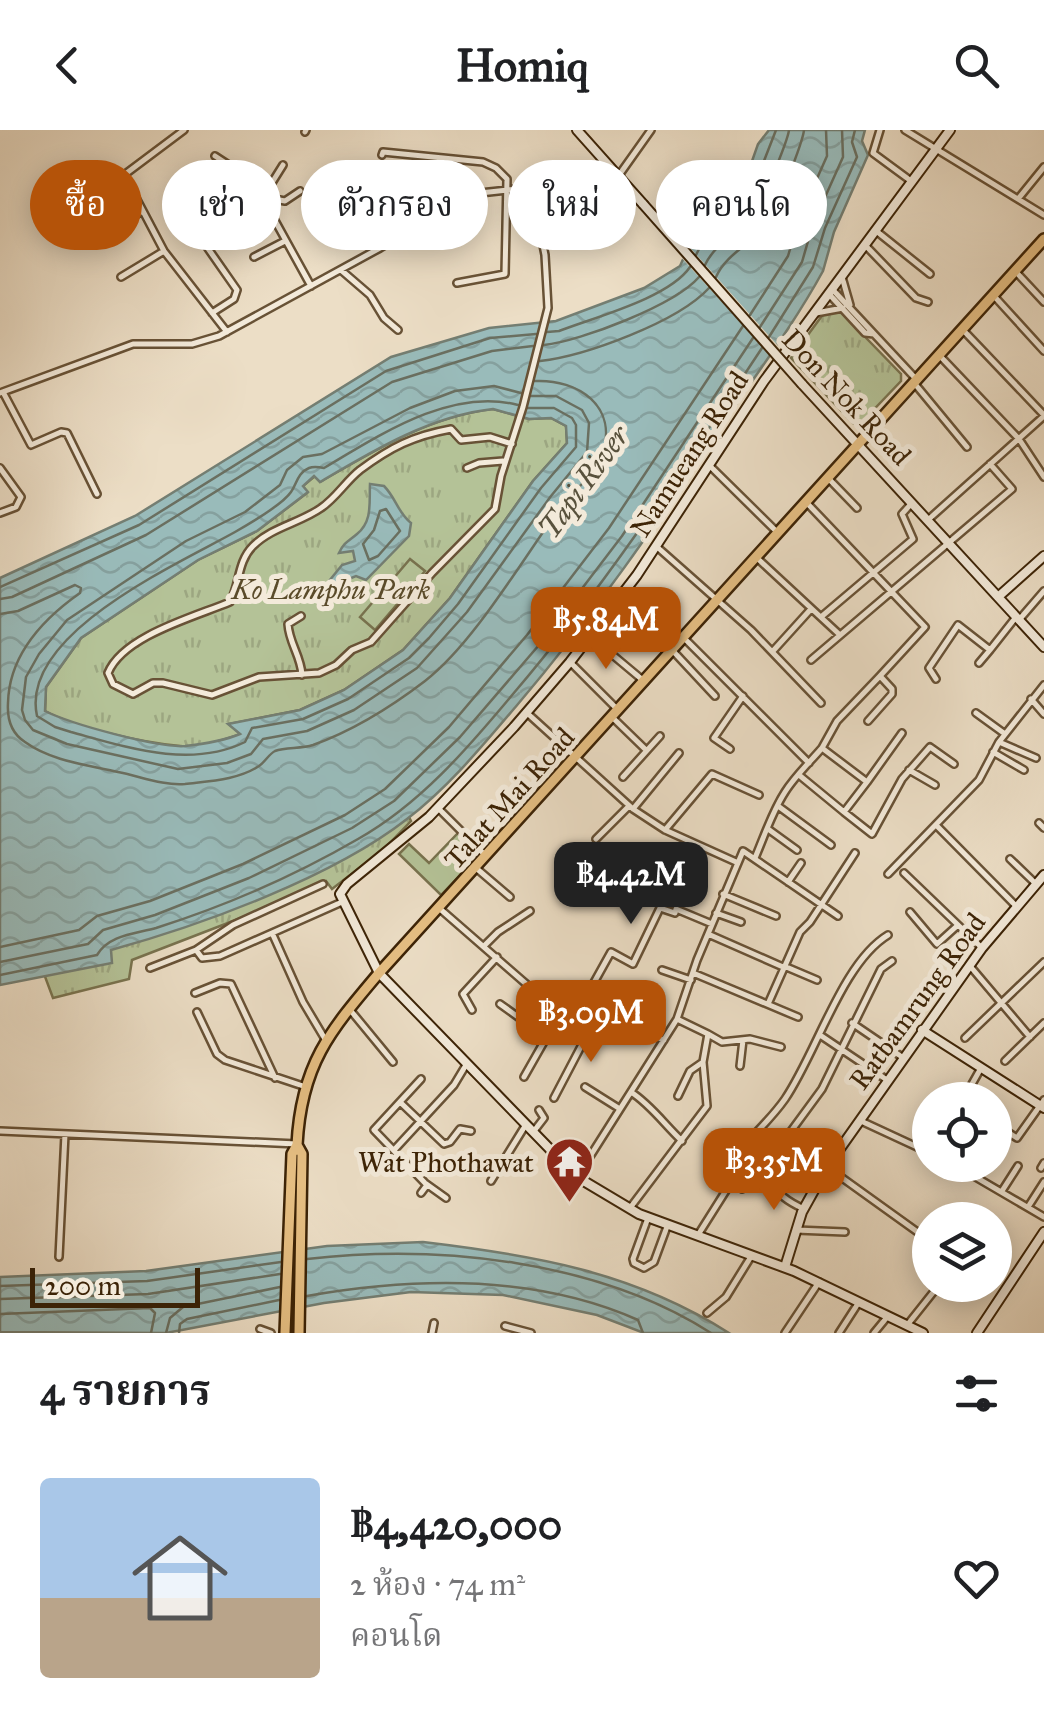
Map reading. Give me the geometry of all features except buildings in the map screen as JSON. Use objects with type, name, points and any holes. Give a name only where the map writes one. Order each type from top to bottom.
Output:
[{"type":"main road","name":"Talat Mai Road","points":[[297,1145],[306,1088],[325,1039],[349,1008],[1044,240]]},
{"type":"main road","points":[[286,1333],[292,1154],[297,1145]]},
{"type":"main road","points":[[297,1145],[302,1154],[299,1333]]},
{"type":"street","points":[[142,160],[184,130]]},
{"type":"street","name":"Don Nok Road","points":[[576,130],[602,160]]},
{"type":"street","points":[[630,160],[651,130]]},
{"type":"street","points":[[880,130],[872,153],[912,181]]},
{"type":"street","points":[[905,130],[918,134],[936,150],[1044,215]]},
{"type":"street","name":"Namueang Road","points":[[343,901],[340,894],[347,884],[437,808],[570,662],[656,546],[830,290],[950,130]]},
{"type":"street","points":[[382,155],[384,152],[483,162],[505,176],[505,274],[457,283]]},
{"type":"street","points":[[215,156],[221,160]]},
{"type":"street","points":[[1018,199],[1044,167]]},
{"type":"street","points":[[488,192],[507,190]]},
{"type":"street","points":[[281,200],[300,191]]},
{"type":"street","name":"Don Nok Road","points":[[636,197],[802,384],[1043,643]]},
{"type":"street","points":[[142,212],[164,251],[227,332]]},
{"type":"street","points":[[875,230],[930,274]]},
{"type":"street","points":[[281,233],[311,286]]},
{"type":"street","points":[[254,256],[285,241]]},
{"type":"street","points":[[864,244],[916,298],[928,302]]},
{"type":"street","points":[[209,250],[237,293],[212,313]]},
{"type":"street","points":[[97,494],[67,434],[61,432],[31,445],[2,393],[133,344],[192,344],[227,332],[375,250]]},
{"type":"street","points":[[512,444],[486,436],[460,440],[452,429],[402,442],[360,470],[325,506],[251,547],[230,602],[148,636],[122,652],[108,673],[113,684],[133,694],[153,683],[212,695],[259,677],[302,675],[336,665],[352,650],[372,642],[495,509],[548,315],[543,250]]},
{"type":"street","points":[[121,277],[164,251]]},
{"type":"street","points":[[341,270],[370,295],[387,322],[398,330]]},
{"type":"street","points":[[1016,272],[1044,302]]},
{"type":"street","points":[[842,274],[846,308]]},
{"type":"street","points":[[830,290],[866,333],[874,334],[968,447]]},
{"type":"street","points":[[994,296],[1044,351]]},
{"type":"street","points":[[813,314],[846,308]]},
{"type":"street","points":[[930,519],[1044,416],[962,329]]},
{"type":"street","points":[[938,354],[1019,438],[1044,478]]},
{"type":"street","points":[[467,468],[506,460]]},
{"type":"street","points":[[811,660],[1012,488],[990,464]]},
{"type":"street","points":[[709,465],[778,532]]},
{"type":"street","points":[[0,468],[21,497],[16,507],[0,513]]},
{"type":"street","points":[[828,478],[856,508]]},
{"type":"street","points":[[754,859],[778,806],[822,748],[836,721],[925,627],[806,502]]},
{"type":"street","points":[[821,617],[912,539],[902,514],[914,502]]},
{"type":"street","points":[[656,546],[772,651],[821,703]]},
{"type":"street","points":[[998,597],[1044,556]]},
{"type":"street","points":[[756,557],[840,634]]},
{"type":"street","points":[[980,663],[1044,592]]},
{"type":"street","points":[[616,602],[652,627]]},
{"type":"street","points":[[772,651],[811,609]]},
{"type":"street","points":[[301,616],[288,624],[288,630],[300,657],[302,675]]},
{"type":"street","points":[[936,678],[928,668],[958,625],[990,650]]},
{"type":"street","points":[[590,636],[645,682]]},
{"type":"street","points":[[684,638],[809,763]]},
{"type":"street","points":[[673,651],[714,696]]},
{"type":"street","points":[[570,662],[646,750]]},
{"type":"street","points":[[868,720],[892,694],[892,688],[880,676]]},
{"type":"street","points":[[888,874],[979,780],[999,742],[1044,684]]},
{"type":"street","points":[[730,749],[714,738],[743,695]]},
{"type":"street","points":[[1031,699],[1044,714]]},
{"type":"street","points":[[526,712],[631,808],[665,830],[736,862]]},
{"type":"street","points":[[976,713],[1005,734]]},
{"type":"street","points":[[844,812],[902,734]]},
{"type":"street","points":[[623,776],[660,736]]},
{"type":"street","points":[[999,742],[1036,758]]},
{"type":"street","points":[[866,843],[909,770],[930,747],[954,764]]},
{"type":"street","points":[[822,748],[867,782]]},
{"type":"street","points":[[993,752],[1024,770]]},
{"type":"street","points":[[596,839],[631,808],[679,753]]},
{"type":"street","points":[[909,770],[935,785]]},
{"type":"street","points":[[665,830],[712,774],[759,796]]},
{"type":"street","points":[[799,776],[872,834]]},
{"type":"street","points":[[778,806],[831,845]]},
{"type":"street","points":[[437,808],[486,856]]},
{"type":"street","points":[[936,824],[1016,906]]},
{"type":"street","points":[[768,829],[798,850]]},
{"type":"street","points":[[577,1177],[677,1019],[743,851],[838,916]]},
{"type":"street","points":[[768,1004],[800,932],[856,853]]},
{"type":"street","points":[[1010,859],[1041,880]]},
{"type":"street","points":[[788,882],[801,863]]},
{"type":"street","points":[[476,868],[510,896]]},
{"type":"street","points":[[904,873],[982,948]]},
{"type":"street","name":"Ratbamrung Road","points":[[785,1267],[804,1208],[826,1166],[982,948],[1041,880]]},
{"type":"street","points":[[150,968],[196,950],[233,925],[323,884]]},
{"type":"street","points":[[723,894],[776,916]]},
{"type":"street","points":[[196,950],[202,958],[209,959],[274,935],[343,901],[379,973],[577,1177],[649,1217],[785,1267],[923,1333]]},
{"type":"street","points":[[439,908],[532,989],[664,1040]]},
{"type":"street","points":[[580,1008],[612,952],[633,964],[660,908],[712,924]]},
{"type":"street","points":[[485,945],[530,911]]},
{"type":"street","points":[[910,912],[937,944],[958,925]]},
{"type":"street","points":[[716,913],[741,922]]},
{"type":"street","points":[[708,934],[817,980]]},
{"type":"street","points":[[274,935],[302,1002],[325,1039]]},
{"type":"street","points":[[726,1171],[745,1142],[784,1100],[864,954],[888,935]]},
{"type":"street","points":[[472,1010],[464,994],[497,957]]},
{"type":"street","points":[[775,1153],[822,1089],[881,969],[892,961]]},
{"type":"street","points":[[965,1038],[1044,962]]},
{"type":"street","points":[[970,966],[1030,1036]]},
{"type":"street","points":[[662,970],[692,977],[798,1018]]},
{"type":"street","points":[[195,993],[220,983],[231,984],[275,1078]]},
{"type":"street","points":[[613,1020],[626,992]]},
{"type":"street","points":[[524,1077],[566,1003]]},
{"type":"street","points":[[500,1004],[546,1037]]},
{"type":"street","points":[[349,1008],[393,1062]]},
{"type":"street","points":[[197,1012],[218,1054],[306,1088]]},
{"type":"street","points":[[554,1098],[598,1014]]},
{"type":"street","points":[[677,1019],[722,1042],[756,1039],[781,1047]]},
{"type":"street","points":[[852,1023],[902,1057]]},
{"type":"street","points":[[1005,1061],[1044,1023]]},
{"type":"street","points":[[922,1030],[1043,1105],[1017,1138],[1012,1135]]},
{"type":"street","points":[[630,1208],[707,1106],[703,1062],[708,1034]]},
{"type":"street","points":[[820,1035],[887,1080]]},
{"type":"street","points":[[740,1066],[743,1040]]},
{"type":"street","points":[[678,1096],[687,1076],[703,1062]]},
{"type":"street","points":[[395,1149],[454,1086],[466,1065]]},
{"type":"street","points":[[974,1082],[981,1068]]},
{"type":"street","points":[[421,1079],[374,1130],[427,1185],[446,1198]]},
{"type":"street","points":[[585,1087],[620,1109]]},
{"type":"street","points":[[631,1092],[649,1104],[656,1117],[682,1142]]},
{"type":"street","points":[[399,1101],[444,1144],[460,1129],[471,1131]]},
{"type":"street","points":[[532,1134],[542,1122],[540,1110]]},
{"type":"street","points":[[859,1120],[912,1144]]},
{"type":"street","points":[[490,1181],[525,1126]]},
{"type":"street","points":[[0,1131],[297,1145]]},
{"type":"street","points":[[60,1257],[65,1134]]},
{"type":"street","points":[[826,1166],[912,1229]]},
{"type":"street","points":[[1002,1191],[1018,1166]]},
{"type":"street","points":[[742,1188],[759,1169],[771,1181],[776,1194],[804,1208]]},
{"type":"street","points":[[987,1182],[1044,1217]]},
{"type":"street","points":[[1028,1207],[1044,1182]]},
{"type":"street","points":[[421,1193],[427,1185]]},
{"type":"street","points":[[698,1235],[727,1189]]},
{"type":"street","points":[[649,1217],[633,1260],[644,1268],[654,1262],[668,1224]]},
{"type":"street","points":[[796,1230],[845,1232]]},
{"type":"street","points":[[976,1333],[1044,1232]]},
{"type":"street","points":[[707,1314],[713,1304],[726,1297],[752,1256]]},
{"type":"street","points":[[785,1333],[820,1282]]},
{"type":"street","points":[[839,1333],[860,1302]]},
{"type":"street","points":[[908,1324],[925,1302]]},
{"type":"street","points":[[874,1333],[888,1315]]},
{"type":"street","points":[[432,1333],[434,1324]]},
{"type":"street","points":[[505,1326],[530,1333]]},
{"type":"street","points":[[260,1329],[271,1333]]},
{"type":"green space","points":[[840,311],[901,374],[901,381],[860,424],[853,423],[791,358],[824,313]]},
{"type":"green space","name":"Ko Lamphu Park","points":[[493,409],[529,419],[551,418],[566,426],[567,443],[533,481],[450,598],[403,650],[344,690],[300,710],[229,724],[241,734],[195,746],[111,734],[45,711],[46,687],[81,638],[198,560],[257,531],[307,493],[303,486],[315,476],[320,482],[425,427]]},
{"type":"green space","points":[[410,559],[425,571],[402,599],[387,586]]},
{"type":"green space","points":[[384,589],[399,602],[375,630],[360,617]]},
{"type":"green space","points":[[407,813],[411,821],[384,849],[332,889],[326,881],[132,960],[129,979],[53,998],[44,974],[107,960],[106,947]]},
{"type":"green space","points":[[458,833],[480,855],[441,895],[399,854],[409,844],[429,863]]},
{"type":"water","name":"Tapi River","points":[[769,130],[865,130],[862,141],[868,155],[834,232],[823,271],[786,331],[623,570],[479,750],[407,819],[305,879],[225,913],[111,950],[112,963],[0,985],[0,578],[135,516],[391,357],[489,328],[556,321],[644,288],[680,266],[687,250],[827,250],[827,160],[752,160]],"holes":[[[493,409],[529,419],[551,418],[566,426],[567,443],[533,481],[450,598],[403,650],[344,690],[300,710],[228,724],[240,734],[185,746],[115,734],[45,711],[46,687],[81,638],[198,560],[257,531],[308,492],[303,486],[314,476],[320,482],[403,436],[470,413]]]},
{"type":"water","points":[[370,484],[384,486],[388,491],[411,523],[409,536],[366,580],[351,578],[329,601],[325,586],[342,565],[355,561],[353,551],[339,553],[366,523]]},
{"type":"water","points":[[423,1242],[543,1260],[619,1281],[693,1312],[729,1333],[644,1333],[597,1315],[503,1295],[411,1292],[324,1303],[166,1333],[0,1332],[0,1277],[146,1271],[327,1246]]},
{"type":"pier","points":[[681,250],[692,250],[780,348],[773,358],[679,255]]},
{"type":"place","name":"Wat Phothawat","points":[[569,1204]]}]
